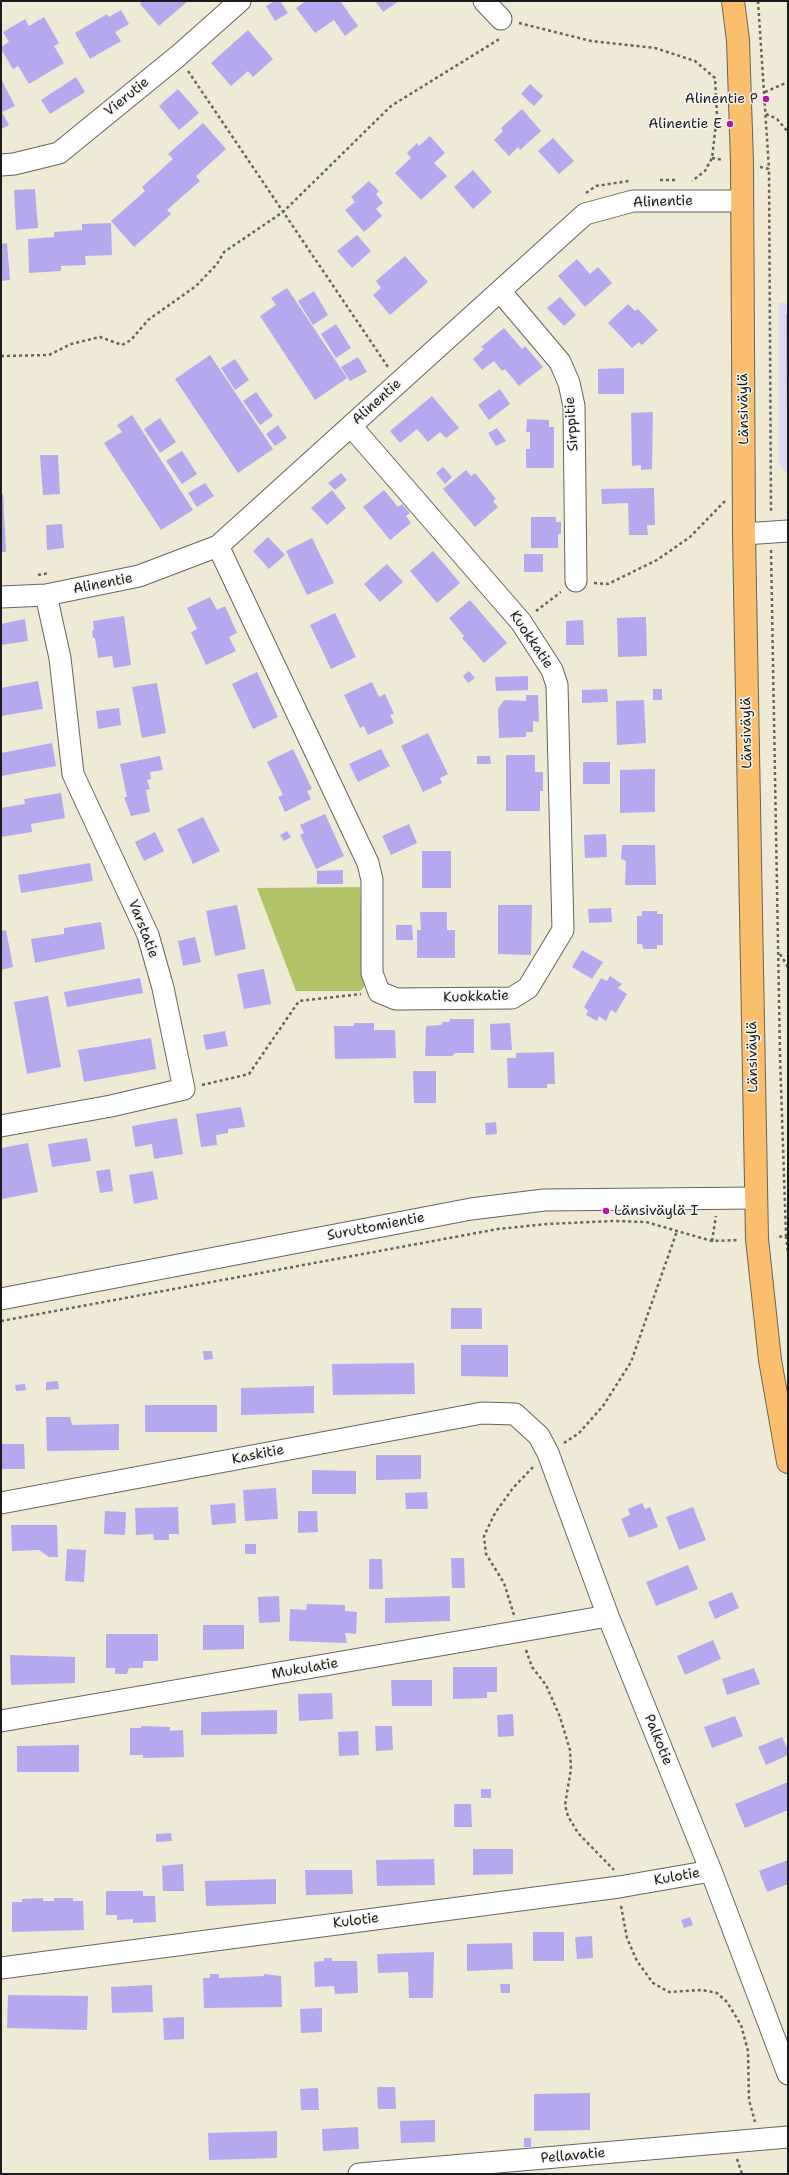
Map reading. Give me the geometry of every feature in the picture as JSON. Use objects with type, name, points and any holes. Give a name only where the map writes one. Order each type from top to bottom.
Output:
[{"type":"main road","name":"Länsiväylä","points":[[733,1],[738,40],[742,163],[745,496],[744,534],[757,1239],[770,1360],[788,1462]]},
{"type":"street","name":"Vierutie","points":[[1,166],[59,153],[178,56],[240,1]]},
{"type":"street","points":[[484,1],[506,28]]},
{"type":"street","name":"Alinentie","points":[[1,597],[46,595],[139,576],[218,546],[585,214],[633,201],[742,201]]},
{"type":"street","name":"Sirppitie","points":[[500,291],[560,362],[569,383],[574,406],[576,581]]},
{"type":"street","name":"Kuokkatie","points":[[351,426],[522,622],[552,670],[557,685],[563,930],[528,988],[512,998],[396,999],[379,992]]},
{"type":"street","points":[[744,534],[779,532]]},
{"type":"street","points":[[218,546],[368,863],[372,880],[372,974],[379,992]]},
{"type":"street","name":"Varstatie","points":[[46,595],[60,658],[73,774],[148,935],[163,988],[184,1089]]},
{"type":"street","points":[[1,1126],[111,1106],[184,1089]]},
{"type":"street","name":"Suruttomientie","points":[[1,1299],[472,1209],[544,1200],[756,1198]]},
{"type":"street","name":"Kaskitie","points":[[1,1503],[482,1414],[515,1414]]},
{"type":"street","name":"Palkotie","points":[[515,1414],[540,1436],[548,1453],[608,1616],[711,1871],[788,2074]]},
{"type":"street","name":"Mukulatie","points":[[1,1721],[608,1616]]},
{"type":"street","name":"Kulotie","points":[[1,1968],[619,1887],[711,1871]]},
{"type":"street","name":"Pellavatie","points":[[359,2174],[788,2137]]},
{"type":"path","points":[[758,1],[769,169],[771,493],[779,532],[779,953],[788,967]]},
{"type":"path","points":[[506,28],[522,24]]},
{"type":"path","points":[[1,356],[49,355],[71,344],[100,337],[122,344],[131,340],[148,320],[196,286],[217,264],[224,252],[283,212],[391,106],[506,28],[522,24],[591,41],[655,48],[695,61],[715,78],[716,115],[712,158],[705,171],[692,181],[686,181]]},
{"type":"path","points":[[178,56],[389,367]]},
{"type":"path","points":[[765,92],[788,82]]},
{"type":"path","points":[[766,114],[776,119],[788,132]]},
{"type":"path","points":[[712,158],[769,169]]},
{"type":"path","points":[[654,180],[680,181]]},
{"type":"path","points":[[583,195],[596,186],[632,181]]},
{"type":"path","points":[[383,372],[394,362]]},
{"type":"path","points":[[522,622],[576,581],[608,584],[657,560],[690,537],[727,498],[771,493]]},
{"type":"path","points":[[35,575],[57,572]]},
{"type":"path","points":[[184,1089],[249,1074],[299,1001],[379,992]]},
{"type":"path","points":[[712,1241],[716,1219],[715,1198]]},
{"type":"path","points":[[677,1231],[631,1362],[603,1406],[579,1433],[548,1453],[513,1488],[495,1513],[484,1536],[486,1554],[504,1583],[532,1667],[546,1685],[560,1717],[570,1750],[572,1769],[565,1805],[568,1816],[578,1833],[613,1867],[619,1887],[626,1938],[637,1961],[653,1983],[669,1992],[702,1990],[717,1993],[727,2002],[741,2025],[748,2051],[749,2100],[760,2139]]},
{"type":"path","points":[[786,1236],[788,1253]]},
{"type":"shaded area","points":[[779,303],[788,303],[788,475],[779,463]]},
{"type":"green space","points":[[360,887],[364,987],[360,991],[296,991],[257,888]]},
{"type":"building","points":[[143,1],[188,1],[159,26],[140,4]]},
{"type":"building","points":[[275,1],[280,1],[288,13],[275,21],[266,6]]},
{"type":"building","points":[[306,1],[340,1],[358,26],[345,36],[334,20],[315,33],[296,8]]},
{"type":"building","points":[[375,1],[399,1],[383,12]]},
{"type":"building","points":[[121,10],[129,24],[115,32],[121,41],[90,59],[75,33],[107,14],[109,17]]},
{"type":"building","points":[[44,17],[59,43],[54,46],[64,63],[29,84],[18,66],[13,69],[1,49],[1,47],[9,42],[3,32],[25,19],[29,26]]},
{"type":"building","points":[[248,30],[273,59],[253,77],[248,71],[231,86],[211,63]]},
{"type":"building","points":[[76,77],[85,92],[50,114],[41,100]]},
{"type":"building","points":[[1,79],[15,106],[2,112],[9,125],[1,129]]},
{"type":"building","points":[[530,84],[543,96],[534,106],[521,94]]},
{"type":"building","points":[[178,89],[199,113],[179,130],[159,106]]},
{"type":"building","points":[[522,109],[541,131],[520,150],[518,147],[509,156],[494,140],[503,131],[501,128]]},
{"type":"building","points":[[203,123],[226,149],[196,176],[200,181],[167,210],[171,214],[134,247],[111,221],[145,191],[142,187],[173,159],[168,154]]},
{"type":"building","points":[[430,136],[445,153],[434,163],[447,176],[421,200],[395,173],[411,158],[407,153],[417,143],[419,146]]},
{"type":"building","points":[[553,138],[574,161],[559,174],[538,151]]},
{"type":"building","points":[[473,170],[492,192],[473,209],[454,187]]},
{"type":"building","points":[[369,181],[379,191],[376,194],[383,203],[376,209],[382,216],[364,232],[345,210],[355,202],[351,197]]},
{"type":"building","points":[[35,189],[38,228],[16,230],[14,190]]},
{"type":"building","points":[[111,223],[112,255],[85,256],[86,265],[61,266],[61,271],[29,273],[28,239],[54,237],[54,232],[82,230],[82,224]]},
{"type":"building","points":[[357,235],[371,251],[352,268],[337,251]]},
{"type":"building","points":[[7,243],[10,280],[1,281],[1,244]]},
{"type":"building","points":[[405,256],[428,282],[390,315],[373,295],[381,288],[376,281]]},
{"type":"building","points":[[577,259],[590,274],[598,267],[612,283],[585,307],[558,276]]},
{"type":"building","points":[[287,288],[347,378],[315,400],[260,316],[276,305],[271,298]]},
{"type":"building","points":[[314,291],[328,315],[313,325],[298,301]]},
{"type":"building","points":[[560,297],[576,315],[564,326],[547,308]]},
{"type":"building","points":[[628,304],[635,311],[638,309],[658,330],[642,345],[639,342],[632,348],[608,323]]},
{"type":"building","points":[[786,314],[788,314],[788,424],[787,424]]},
{"type":"building","points":[[336,324],[351,348],[336,358],[321,334]]},
{"type":"building","points":[[504,328],[522,349],[525,346],[543,367],[519,386],[505,369],[502,371],[494,361],[482,370],[473,359],[484,349],[481,347]]},
{"type":"building","points":[[210,355],[273,449],[238,473],[175,379]]},
{"type":"building","points":[[358,357],[367,372],[350,381],[341,367]]},
{"type":"building","points":[[235,359],[249,380],[235,390],[221,368]]},
{"type":"building","points":[[624,368],[624,394],[598,394],[598,369]]},
{"type":"building","points":[[500,389],[510,404],[489,420],[478,405]]},
{"type":"building","points":[[256,392],[273,416],[260,425],[243,401]]},
{"type":"building","points":[[432,396],[459,428],[446,438],[440,432],[428,442],[417,429],[400,443],[390,431]]},
{"type":"building","points":[[653,412],[652,469],[641,470],[641,465],[632,466],[631,413]]},
{"type":"building","points":[[132,415],[193,510],[161,530],[104,443],[122,432],[117,425]]},
{"type":"building","points":[[160,418],[176,442],[160,453],[144,429]]},
{"type":"building","points":[[527,419],[549,420],[549,427],[554,427],[554,468],[526,468],[526,449],[530,449],[530,432],[526,432]]},
{"type":"building","points":[[278,425],[287,438],[275,446],[266,434]]},
{"type":"building","points":[[497,428],[506,441],[496,446],[488,433]]},
{"type":"building","points":[[182,451],[197,474],[182,484],[166,461]]},
{"type":"building","points":[[40,455],[58,455],[60,494],[43,495]]},
{"type":"building","points":[[443,467],[452,477],[445,484],[436,473]]},
{"type":"building","points":[[466,470],[471,476],[475,473],[496,499],[493,501],[498,507],[475,527],[443,489]]},
{"type":"building","points":[[341,473],[347,480],[335,490],[328,483]]},
{"type":"building","points":[[205,483],[214,496],[197,507],[188,493]]},
{"type":"building","points":[[654,488],[655,525],[647,525],[648,535],[629,535],[628,503],[602,504],[601,489]]},
{"type":"building","points":[[332,490],[346,508],[327,525],[311,508]]},
{"type":"building","points":[[384,490],[398,507],[402,504],[410,513],[406,516],[411,523],[390,540],[363,507]]},
{"type":"building","points":[[1,494],[3,494],[6,552],[1,552]]},
{"type":"building","points":[[531,517],[556,517],[556,522],[561,522],[561,534],[558,534],[558,548],[531,548]]},
{"type":"building","points":[[62,524],[64,548],[47,550],[46,525]]},
{"type":"building","points":[[268,537],[285,555],[269,569],[253,551]]},
{"type":"building","points":[[312,538],[334,583],[307,595],[286,551]]},
{"type":"building","points":[[433,551],[460,583],[437,603],[410,571]]},
{"type":"building","points":[[524,554],[543,554],[543,572],[524,572]]},
{"type":"building","points":[[387,564],[403,582],[380,602],[364,584]]},
{"type":"building","points":[[210,597],[217,610],[225,606],[237,633],[229,637],[236,651],[206,665],[191,632],[197,629],[187,608]]},
{"type":"building","points":[[470,600],[507,643],[484,663],[462,638],[464,636],[449,618]]},
{"type":"building","points":[[335,613],[356,657],[331,669],[310,625]]},
{"type":"building","points":[[124,616],[131,665],[114,668],[112,656],[98,658],[95,638],[93,638],[92,631],[94,630],[93,621]]},
{"type":"building","points":[[646,617],[647,656],[618,657],[617,618]]},
{"type":"building","points":[[25,619],[28,641],[1,645],[1,624]]},
{"type":"building","points":[[583,620],[584,645],[566,645],[566,621]]},
{"type":"building","points":[[469,671],[475,678],[468,683],[463,676]]},
{"type":"building","points":[[257,672],[278,717],[253,729],[232,684]]},
{"type":"building","points":[[528,676],[528,690],[496,691],[495,677]]},
{"type":"building","points":[[38,681],[43,709],[1,716],[1,688]]},
{"type":"building","points":[[372,682],[379,697],[385,694],[394,714],[390,715],[394,723],[368,735],[364,726],[360,728],[344,695]]},
{"type":"building","points":[[157,683],[166,733],[142,738],[132,687]]},
{"type":"building","points":[[607,689],[608,702],[582,703],[582,690]]},
{"type":"building","points":[[653,689],[662,689],[662,700],[653,700]]},
{"type":"building","points":[[526,695],[538,695],[539,722],[533,721],[533,732],[526,732],[526,737],[499,738],[498,709],[504,700],[526,701]]},
{"type":"building","points":[[644,700],[646,743],[617,745],[616,701]]},
{"type":"building","points":[[119,708],[121,725],[98,729],[96,711]]},
{"type":"building","points":[[428,733],[448,774],[440,778],[442,783],[423,792],[401,746]]},
{"type":"building","points":[[52,743],[56,766],[1,776],[1,753]]},
{"type":"building","points":[[293,749],[312,789],[307,791],[311,799],[285,812],[278,797],[283,795],[267,762]]},
{"type":"building","points":[[381,749],[390,766],[358,782],[349,764]]},
{"type":"building","points":[[506,755],[535,755],[535,772],[543,772],[543,791],[540,791],[540,811],[506,811]]},
{"type":"building","points":[[160,756],[163,770],[150,772],[151,779],[147,780],[150,789],[146,790],[150,812],[131,816],[124,797],[127,797],[120,764]]},
{"type":"building","points":[[477,756],[490,756],[491,764],[477,764]]},
{"type":"building","points":[[583,762],[610,762],[610,784],[583,784]]},
{"type":"building","points":[[655,769],[655,812],[620,813],[620,770]]},
{"type":"building","points":[[61,793],[65,818],[31,824],[32,832],[1,837],[1,808],[25,804],[24,799]]},
{"type":"building","points":[[325,814],[344,856],[316,869],[300,835],[304,833],[300,825]]},
{"type":"building","points":[[203,817],[220,851],[193,864],[177,829]]},
{"type":"building","points":[[409,824],[417,843],[391,855],[382,836]]},
{"type":"building","points":[[287,831],[291,837],[284,841],[280,835]]},
{"type":"building","points":[[155,832],[164,851],[144,861],[135,842]]},
{"type":"building","points":[[606,834],[607,857],[585,858],[584,835]]},
{"type":"building","points":[[622,845],[655,845],[656,885],[625,885],[626,861],[621,859]]},
{"type":"building","points":[[422,851],[451,851],[451,888],[422,888]]},
{"type":"building","points":[[90,863],[93,881],[21,893],[18,875]]},
{"type":"building","points":[[343,870],[343,884],[317,884],[317,871]]},
{"type":"building","points":[[237,905],[246,949],[215,956],[206,911]]},
{"type":"building","points":[[498,905],[532,905],[531,955],[498,954]]},
{"type":"building","points":[[611,908],[612,922],[589,923],[588,909]]},
{"type":"building","points":[[642,911],[657,911],[657,914],[663,914],[663,945],[657,945],[657,949],[643,949],[642,944],[637,944],[637,916],[642,916]]},
{"type":"building","points":[[420,912],[447,912],[447,930],[455,930],[455,958],[417,958],[417,930],[421,930]]},
{"type":"building","points":[[101,922],[105,949],[35,963],[31,939],[64,934],[64,928]]},
{"type":"building","points":[[396,925],[412,925],[413,940],[396,940]]},
{"type":"building","points":[[6,930],[13,967],[1,970],[1,931]]},
{"type":"building","points":[[195,937],[201,962],[183,966],[178,941]]},
{"type":"building","points":[[582,950],[603,962],[592,979],[572,967]]},
{"type":"building","points":[[264,969],[271,1004],[244,1009],[237,974]]},
{"type":"building","points":[[610,976],[622,984],[618,988],[627,994],[616,1013],[611,1010],[606,1021],[599,1016],[597,1021],[586,1015],[588,1011],[584,1007],[601,978],[607,981]]},
{"type":"building","points":[[140,978],[143,993],[67,1007],[64,992]]},
{"type":"building","points":[[48,996],[61,1067],[27,1074],[14,1002]]},
{"type":"building","points":[[450,1019],[474,1019],[474,1053],[455,1053],[452,1056],[425,1056],[426,1026],[441,1025],[443,1022],[449,1022]]},
{"type":"building","points":[[354,1023],[374,1023],[374,1030],[395,1030],[396,1058],[335,1059],[334,1026],[354,1026]]},
{"type":"building","points":[[510,1023],[512,1050],[491,1050],[490,1024]]},
{"type":"building","points":[[225,1031],[228,1046],[206,1050],[203,1035]]},
{"type":"building","points":[[151,1038],[156,1069],[84,1082],[78,1050]]},
{"type":"building","points":[[554,1052],[555,1084],[547,1084],[547,1088],[508,1088],[507,1058],[516,1058],[516,1053]]},
{"type":"building","points":[[413,1071],[436,1071],[436,1103],[414,1103]]},
{"type":"building","points":[[241,1107],[245,1127],[228,1129],[228,1133],[216,1135],[217,1145],[201,1147],[196,1114]]},
{"type":"building","points":[[177,1118],[183,1154],[154,1159],[152,1144],[135,1147],[132,1126]]},
{"type":"building","points":[[496,1122],[497,1134],[486,1135],[485,1123]]},
{"type":"building","points":[[87,1138],[91,1161],[52,1167],[48,1144]]},
{"type":"building","points":[[28,1143],[38,1192],[2,1199],[1,1148]]},
{"type":"building","points":[[110,1169],[113,1191],[100,1193],[96,1171]]},
{"type":"building","points":[[153,1171],[158,1199],[134,1204],[129,1175]]},
{"type":"building","points":[[451,1308],[482,1308],[482,1329],[451,1329]]},
{"type":"building","points":[[461,1345],[508,1345],[508,1377],[461,1376]]},
{"type":"building","points":[[203,1351],[212,1351],[213,1359],[204,1360]]},
{"type":"building","points":[[414,1363],[415,1394],[333,1395],[332,1364]]},
{"type":"building","points":[[58,1381],[59,1389],[46,1390],[46,1382]]},
{"type":"building","points":[[25,1384],[26,1390],[16,1391],[15,1385]]},
{"type":"building","points":[[314,1386],[314,1413],[241,1415],[241,1388]]},
{"type":"building","points":[[145,1405],[217,1405],[217,1432],[145,1432]]},
{"type":"building","points":[[46,1417],[70,1417],[72,1425],[119,1424],[119,1450],[47,1451]]},
{"type":"building","points":[[1,1444],[24,1444],[25,1469],[1,1469]]},
{"type":"building","points":[[376,1455],[421,1455],[421,1479],[376,1480]]},
{"type":"building","points":[[312,1470],[356,1471],[356,1494],[312,1494]]},
{"type":"building","points":[[276,1488],[278,1519],[245,1521],[243,1490]]},
{"type":"building","points":[[427,1492],[428,1509],[406,1509],[405,1493]]},
{"type":"building","points":[[235,1503],[236,1523],[212,1525],[210,1505]]},
{"type":"building","points":[[642,1503],[645,1509],[650,1507],[658,1527],[629,1538],[621,1519],[630,1515],[628,1509]]},
{"type":"building","points":[[178,1507],[179,1534],[169,1534],[169,1540],[154,1540],[153,1534],[136,1535],[135,1508]]},
{"type":"building","points":[[693,1507],[706,1540],[679,1550],[666,1517]]},
{"type":"building","points":[[105,1511],[126,1512],[125,1535],[104,1534]]},
{"type":"building","points":[[298,1511],[317,1511],[318,1532],[298,1533]]},
{"type":"building","points":[[11,1525],[57,1525],[58,1557],[49,1557],[39,1550],[12,1551]]},
{"type":"building","points":[[245,1544],[256,1544],[256,1554],[245,1554]]},
{"type":"building","points":[[67,1549],[86,1550],[84,1582],[65,1581]]},
{"type":"building","points":[[451,1558],[464,1558],[465,1588],[452,1588]]},
{"type":"building","points":[[369,1559],[382,1559],[383,1589],[369,1589]]},
{"type":"building","points":[[688,1565],[698,1589],[656,1606],[646,1582]]},
{"type":"building","points":[[732,1592],[739,1608],[715,1619],[708,1602]]},
{"type":"building","points":[[279,1596],[280,1622],[259,1623],[258,1597]]},
{"type":"building","points":[[450,1596],[450,1621],[385,1623],[385,1598]]},
{"type":"building","points":[[307,1604],[345,1605],[345,1611],[357,1612],[356,1634],[345,1633],[347,1643],[289,1641],[290,1609],[306,1610]]},
{"type":"building","points":[[203,1625],[244,1625],[244,1649],[203,1650]]},
{"type":"building","points":[[106,1634],[158,1634],[158,1661],[143,1661],[143,1668],[129,1668],[127,1674],[115,1674],[115,1668],[106,1668]]},
{"type":"building","points":[[713,1640],[721,1659],[685,1675],[677,1656]]},
{"type":"building","points":[[10,1655],[75,1657],[75,1683],[11,1685]]},
{"type":"building","points":[[453,1667],[497,1667],[497,1692],[487,1692],[487,1698],[453,1699]]},
{"type":"building","points":[[754,1668],[760,1684],[727,1695],[722,1679]]},
{"type":"building","points":[[391,1680],[432,1680],[432,1706],[392,1706]]},
{"type":"building","points":[[332,1693],[333,1719],[299,1721],[298,1694]]},
{"type":"building","points":[[277,1710],[277,1734],[201,1735],[201,1712]]},
{"type":"building","points":[[513,1714],[514,1736],[498,1737],[497,1715]]},
{"type":"building","points":[[735,1716],[743,1736],[712,1748],[704,1727]]},
{"type":"building","points":[[141,1726],[170,1727],[170,1731],[183,1730],[184,1757],[143,1758],[143,1755],[130,1755],[130,1728],[141,1728]]},
{"type":"building","points":[[375,1726],[392,1726],[393,1750],[376,1751]]},
{"type":"building","points":[[358,1731],[359,1755],[339,1756],[338,1732]]},
{"type":"building","points":[[782,1737],[788,1750],[788,1755],[766,1765],[758,1747]]},
{"type":"building","points":[[79,1745],[79,1772],[17,1772],[17,1746]]},
{"type":"building","points":[[788,1782],[788,1810],[745,1828],[735,1804]]},
{"type":"building","points":[[481,1789],[491,1789],[491,1798],[481,1798]]},
{"type":"building","points":[[454,1804],[471,1804],[472,1827],[454,1827]]},
{"type":"building","points":[[171,1833],[172,1841],[156,1842],[156,1834]]},
{"type":"building","points":[[473,1849],[513,1849],[513,1874],[473,1875]]},
{"type":"building","points":[[434,1859],[435,1885],[377,1886],[376,1860]]},
{"type":"building","points":[[788,1860],[788,1884],[767,1892],[759,1871]]},
{"type":"building","points":[[183,1864],[184,1891],[163,1891],[162,1866]]},
{"type":"building","points":[[305,1870],[352,1870],[353,1894],[306,1895]]},
{"type":"building","points":[[276,1879],[276,1904],[206,1906],[205,1881]]},
{"type":"building","points":[[106,1891],[143,1891],[143,1896],[155,1896],[156,1922],[133,1923],[133,1919],[117,1920],[117,1915],[106,1915]]},
{"type":"building","points":[[43,1898],[43,1901],[54,1901],[54,1898],[73,1898],[73,1901],[83,1901],[84,1930],[12,1932],[12,1902],[22,1902],[22,1899]]},
{"type":"building","points":[[690,1917],[693,1925],[684,1928],[681,1920]]},
{"type":"building","points":[[533,1932],[564,1932],[564,1961],[533,1961]]},
{"type":"building","points":[[592,1936],[593,1958],[577,1959],[575,1937]]},
{"type":"building","points":[[512,1943],[513,1969],[467,1971],[467,1944]]},
{"type":"building","points":[[434,1952],[433,1998],[409,1998],[408,1972],[378,1973],[377,1954]]},
{"type":"building","points":[[324,1958],[332,1958],[332,1961],[357,1961],[358,1993],[335,1994],[334,1986],[315,1987],[314,1962],[324,1961]]},
{"type":"building","points":[[210,1974],[219,1974],[219,1978],[264,1976],[264,1974],[281,1976],[282,2007],[204,2008],[203,1978],[210,1978]]},
{"type":"building","points":[[500,1984],[510,1984],[510,1993],[501,1993]]},
{"type":"building","points":[[152,1985],[153,2012],[112,2013],[111,1987]]},
{"type":"building","points":[[8,1995],[88,1996],[87,2030],[7,2028]]},
{"type":"building","points":[[322,2008],[322,2032],[301,2033],[300,2009]]},
{"type":"building","points":[[184,2017],[184,2039],[164,2040],[163,2018]]},
{"type":"building","points":[[377,2087],[395,2087],[396,2109],[378,2109]]},
{"type":"building","points":[[318,2088],[319,2110],[301,2110],[300,2089]]},
{"type":"building","points":[[590,2093],[590,2130],[534,2131],[534,2094]]},
{"type":"building","points":[[435,2120],[435,2142],[401,2143],[400,2121]]},
{"type":"building","points":[[358,2127],[359,2149],[323,2151],[322,2129]]},
{"type":"building","points":[[277,2131],[277,2158],[209,2160],[208,2133]]},
{"type":"building","points":[[524,2138],[531,2138],[531,2147],[524,2147]]},
{"type":"place","name":"Alinentie P","points":[[766,99]]},
{"type":"place","name":"Alinentie E","points":[[730,124]]},
{"type":"place","name":"Länsiväylä I","points":[[606,1211]]}]
